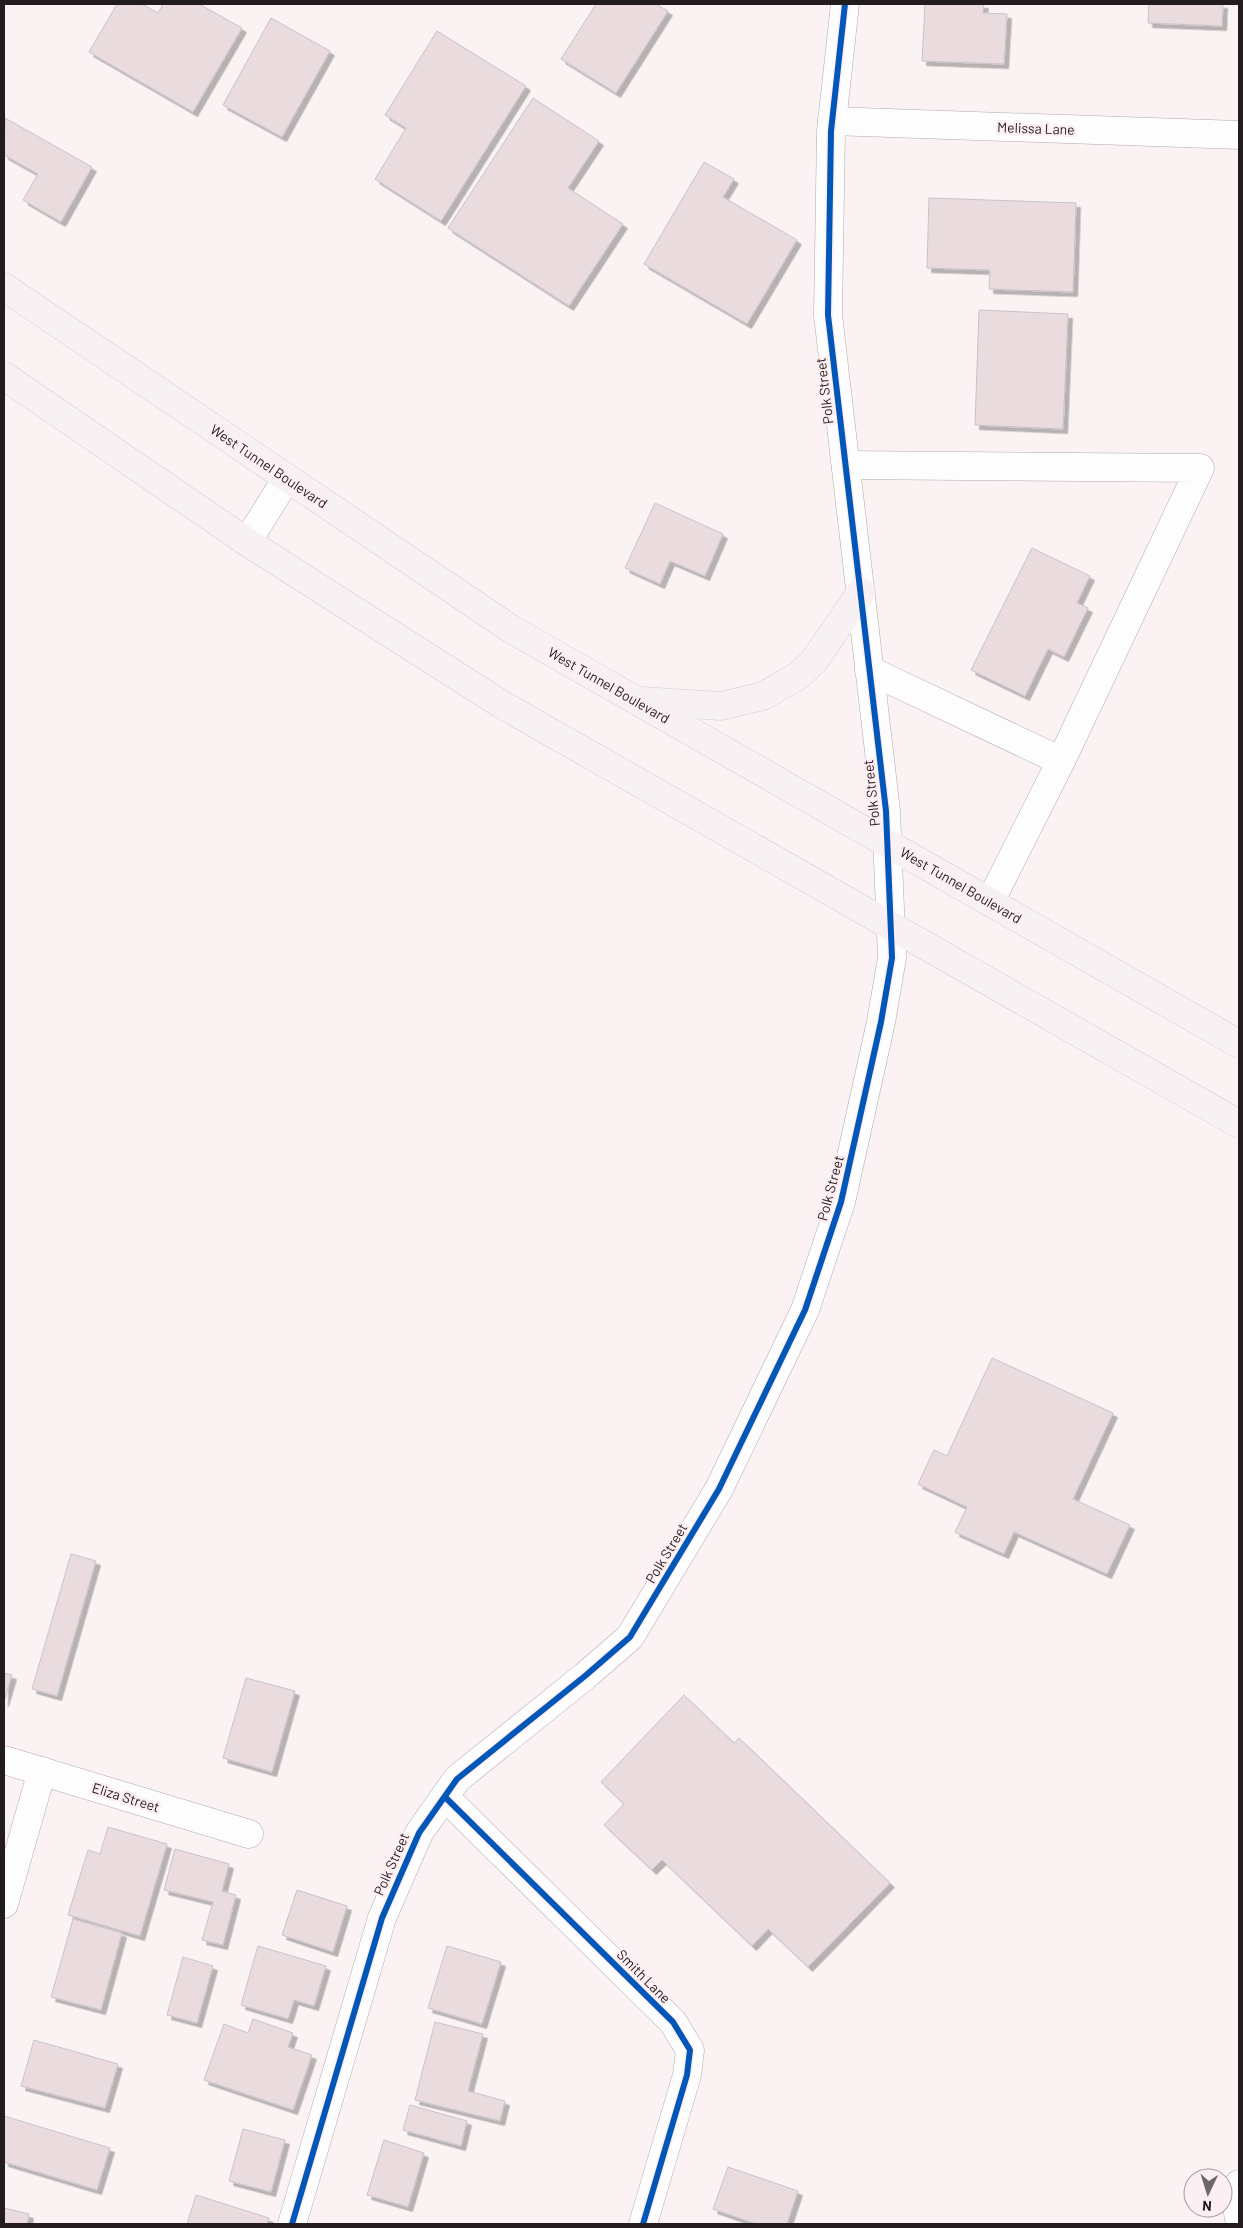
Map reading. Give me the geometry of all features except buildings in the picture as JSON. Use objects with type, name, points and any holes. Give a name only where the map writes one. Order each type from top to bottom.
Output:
[{"type":"main road","name":"West Tunnel Boulevard","points":[[4,287],[511,629],[1239,1044]]},
{"type":"main road","points":[[4,376],[247,542],[501,704],[1239,1124]]},
{"type":"main road","points":[[636,700],[721,706],[762,696],[798,676],[814,662],[861,592]]},
{"type":"street","name":"Polk Street","points":[[292,2224],[382,1918],[419,1833],[457,1779],[585,1676],[630,1637],[719,1489],[805,1310],[842,1202],[881,1022],[892,958],[886,811],[828,315],[832,121],[845,4]]},
{"type":"street","name":"Melissa Lane","points":[[832,121],[1239,135]]},
{"type":"street","points":[[846,465],[1200,468],[1061,761],[990,902]]},
{"type":"street","points":[[247,542],[287,478]]},
{"type":"street","points":[[870,670],[1061,761]]},
{"type":"street","name":"Eliza Street","points":[[4,1760],[249,1834]]},
{"type":"street","points":[[4,1904],[42,1771]]},
{"type":"street","name":"Smith Lane","points":[[445,1797],[673,2022],[690,2050],[687,2075],[643,2224]]},
{"type":"street","points":[[1239,2184],[1236,2200],[1239,2219]]},
{"type":"cycle path","points":[[292,2224],[382,1918],[419,1833],[457,1779],[585,1676],[630,1637],[719,1489],[805,1310],[841,1202],[881,1022],[892,958],[886,811],[828,315],[831,131],[845,4]]},
{"type":"cycle path","points":[[445,1797],[673,2022],[690,2050],[687,2075],[643,2224]]}]
